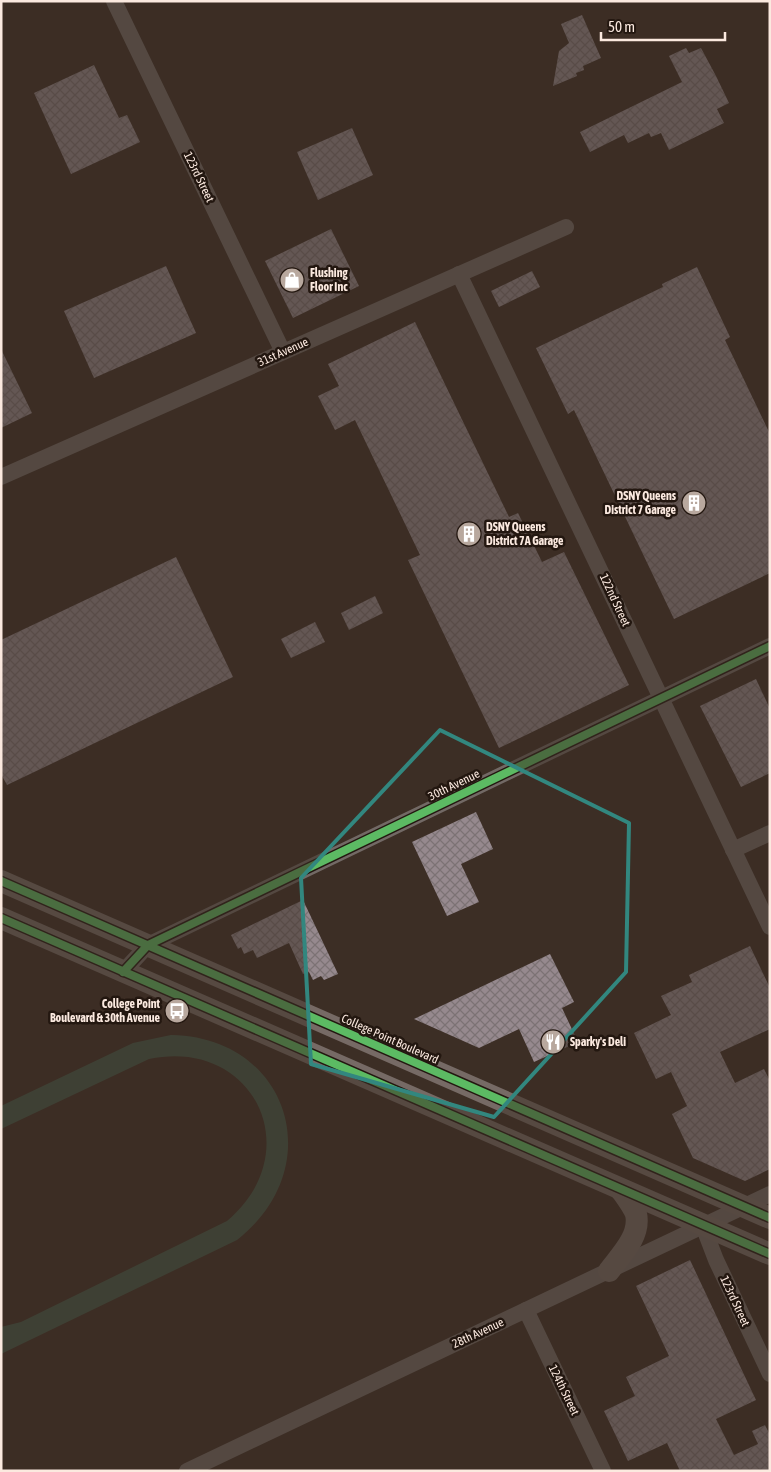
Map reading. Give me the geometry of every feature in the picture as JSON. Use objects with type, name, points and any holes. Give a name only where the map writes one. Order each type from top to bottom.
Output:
[{"type":"main road","name":"College Point Boulevard","points":[[1,881],[148,945],[181,962],[770,1218]]},
{"type":"main road","points":[[1,918],[621,1190],[683,1214],[703,1226],[770,1254]]},
{"type":"main road","points":[[609,1271],[632,1240],[636,1222],[636,1214],[621,1190]]},
{"type":"street","name":"123rd Street","points":[[114,1],[283,352]]},
{"type":"street","name":"31st Avenue","points":[[1,477],[566,227]]},
{"type":"street","name":"122nd Street","points":[[459,274],[770,927]]},
{"type":"street","name":"30th Avenue","points":[[148,945],[770,646]]},
{"type":"street","points":[[733,850],[770,832]]},
{"type":"street","points":[[123,972],[148,945]]},
{"type":"street","name":"28th Avenue","points":[[187,1471],[770,1194]]},
{"type":"street","name":"123rd Street","points":[[703,1226],[716,1260],[770,1374]]},
{"type":"street","name":"124th Street","points":[[526,1310],[603,1471]]},
{"type":"highlighted area","points":[[440,730],[629,823],[626,972],[494,1117],[311,1064],[301,878]]},
{"type":"green space","points":[[171,1035],[212,1041],[244,1058],[268,1081],[283,1111],[288,1144],[283,1177],[266,1210],[237,1240],[1,1354],[1,1327],[21,1322],[227,1221],[251,1193],[264,1163],[266,1134],[258,1106],[241,1082],[217,1065],[186,1057],[149,1059],[1,1129],[1,1106],[133,1043]]},
{"type":"building","points":[[582,15],[601,58],[583,66],[584,70],[576,73],[577,76],[553,86],[559,51],[569,43],[561,24]]},
{"type":"building","points":[[686,48],[689,53],[701,48],[716,76],[729,103],[717,109],[724,123],[669,150],[661,133],[651,137],[649,133],[628,143],[624,135],[590,152],[580,132],[682,82],[669,56]]},
{"type":"building","points":[[94,65],[119,118],[127,115],[140,142],[71,174],[34,93]]},
{"type":"building","points":[[352,128],[373,175],[318,200],[297,152]]},
{"type":"building","points":[[331,229],[359,286],[293,318],[265,261]]},
{"type":"building","points":[[166,266],[196,333],[94,378],[64,311]]},
{"type":"building","name":"DSNY Queens District 7 Garage","points":[[697,267],[730,337],[725,340],[770,434],[770,573],[674,619],[574,410],[568,414],[536,348],[663,287],[662,284]]},
{"type":"building","points":[[532,271],[540,287],[499,307],[491,291]]},
{"type":"building","name":"DSNY Queens District 7A Garage","points":[[415,322],[509,517],[518,513],[542,562],[564,552],[629,685],[499,748],[408,560],[420,555],[355,420],[335,430],[318,396],[339,386],[328,364]]},
{"type":"building","points":[[1,349],[32,413],[1,428]]},
{"type":"building","points":[[176,557],[233,677],[7,785],[1,774],[1,640]]},
{"type":"building","points":[[375,596],[383,613],[349,630],[341,613]]},
{"type":"building","points":[[315,622],[325,642],[291,658],[281,639]]},
{"type":"building","points":[[756,679],[770,709],[770,773],[741,787],[700,706]]},
{"type":"building","points":[[476,812],[493,849],[461,864],[479,902],[447,916],[412,842]]},
{"type":"building","points":[[303,900],[338,974],[324,980],[321,976],[313,980],[309,972],[303,974],[289,943],[257,958],[253,950],[244,954],[241,947],[238,949],[231,935]]},
{"type":"building","points":[[750,946],[770,988],[770,1029],[720,1052],[735,1083],[764,1069],[770,1081],[770,1169],[745,1181],[693,1158],[672,1114],[687,1106],[671,1072],[656,1079],[634,1033],[671,1015],[661,996],[692,982],[689,975]]},
{"type":"building","points":[[550,954],[574,1002],[562,1008],[578,1042],[534,1062],[519,1029],[479,1048],[414,1019]]},
{"type":"building","points":[[690,1260],[756,1400],[716,1419],[734,1455],[758,1444],[752,1431],[765,1425],[770,1435],[770,1471],[680,1471],[667,1443],[628,1461],[604,1411],[635,1396],[626,1377],[669,1356],[636,1286]]},
{"type":"cycle path","points":[[123,972],[148,945],[770,646]]},
{"type":"cycle path","points":[[1,881],[770,1218]]},
{"type":"cycle path","points":[[1,918],[770,1254]]},
{"type":"place","name":"Flushing Floor Inc","points":[[292,280]]},
{"type":"place","name":"DSNY Queens District 7 Garage","points":[[694,503]]},
{"type":"place","name":"DSNY Queens District 7A Garage","points":[[469,534]]},
{"type":"place","name":"College Point Boulevard & 30th Avenue","points":[[177,1011]]},
{"type":"place","name":"Sparky's Deli","points":[[553,1042]]}]
